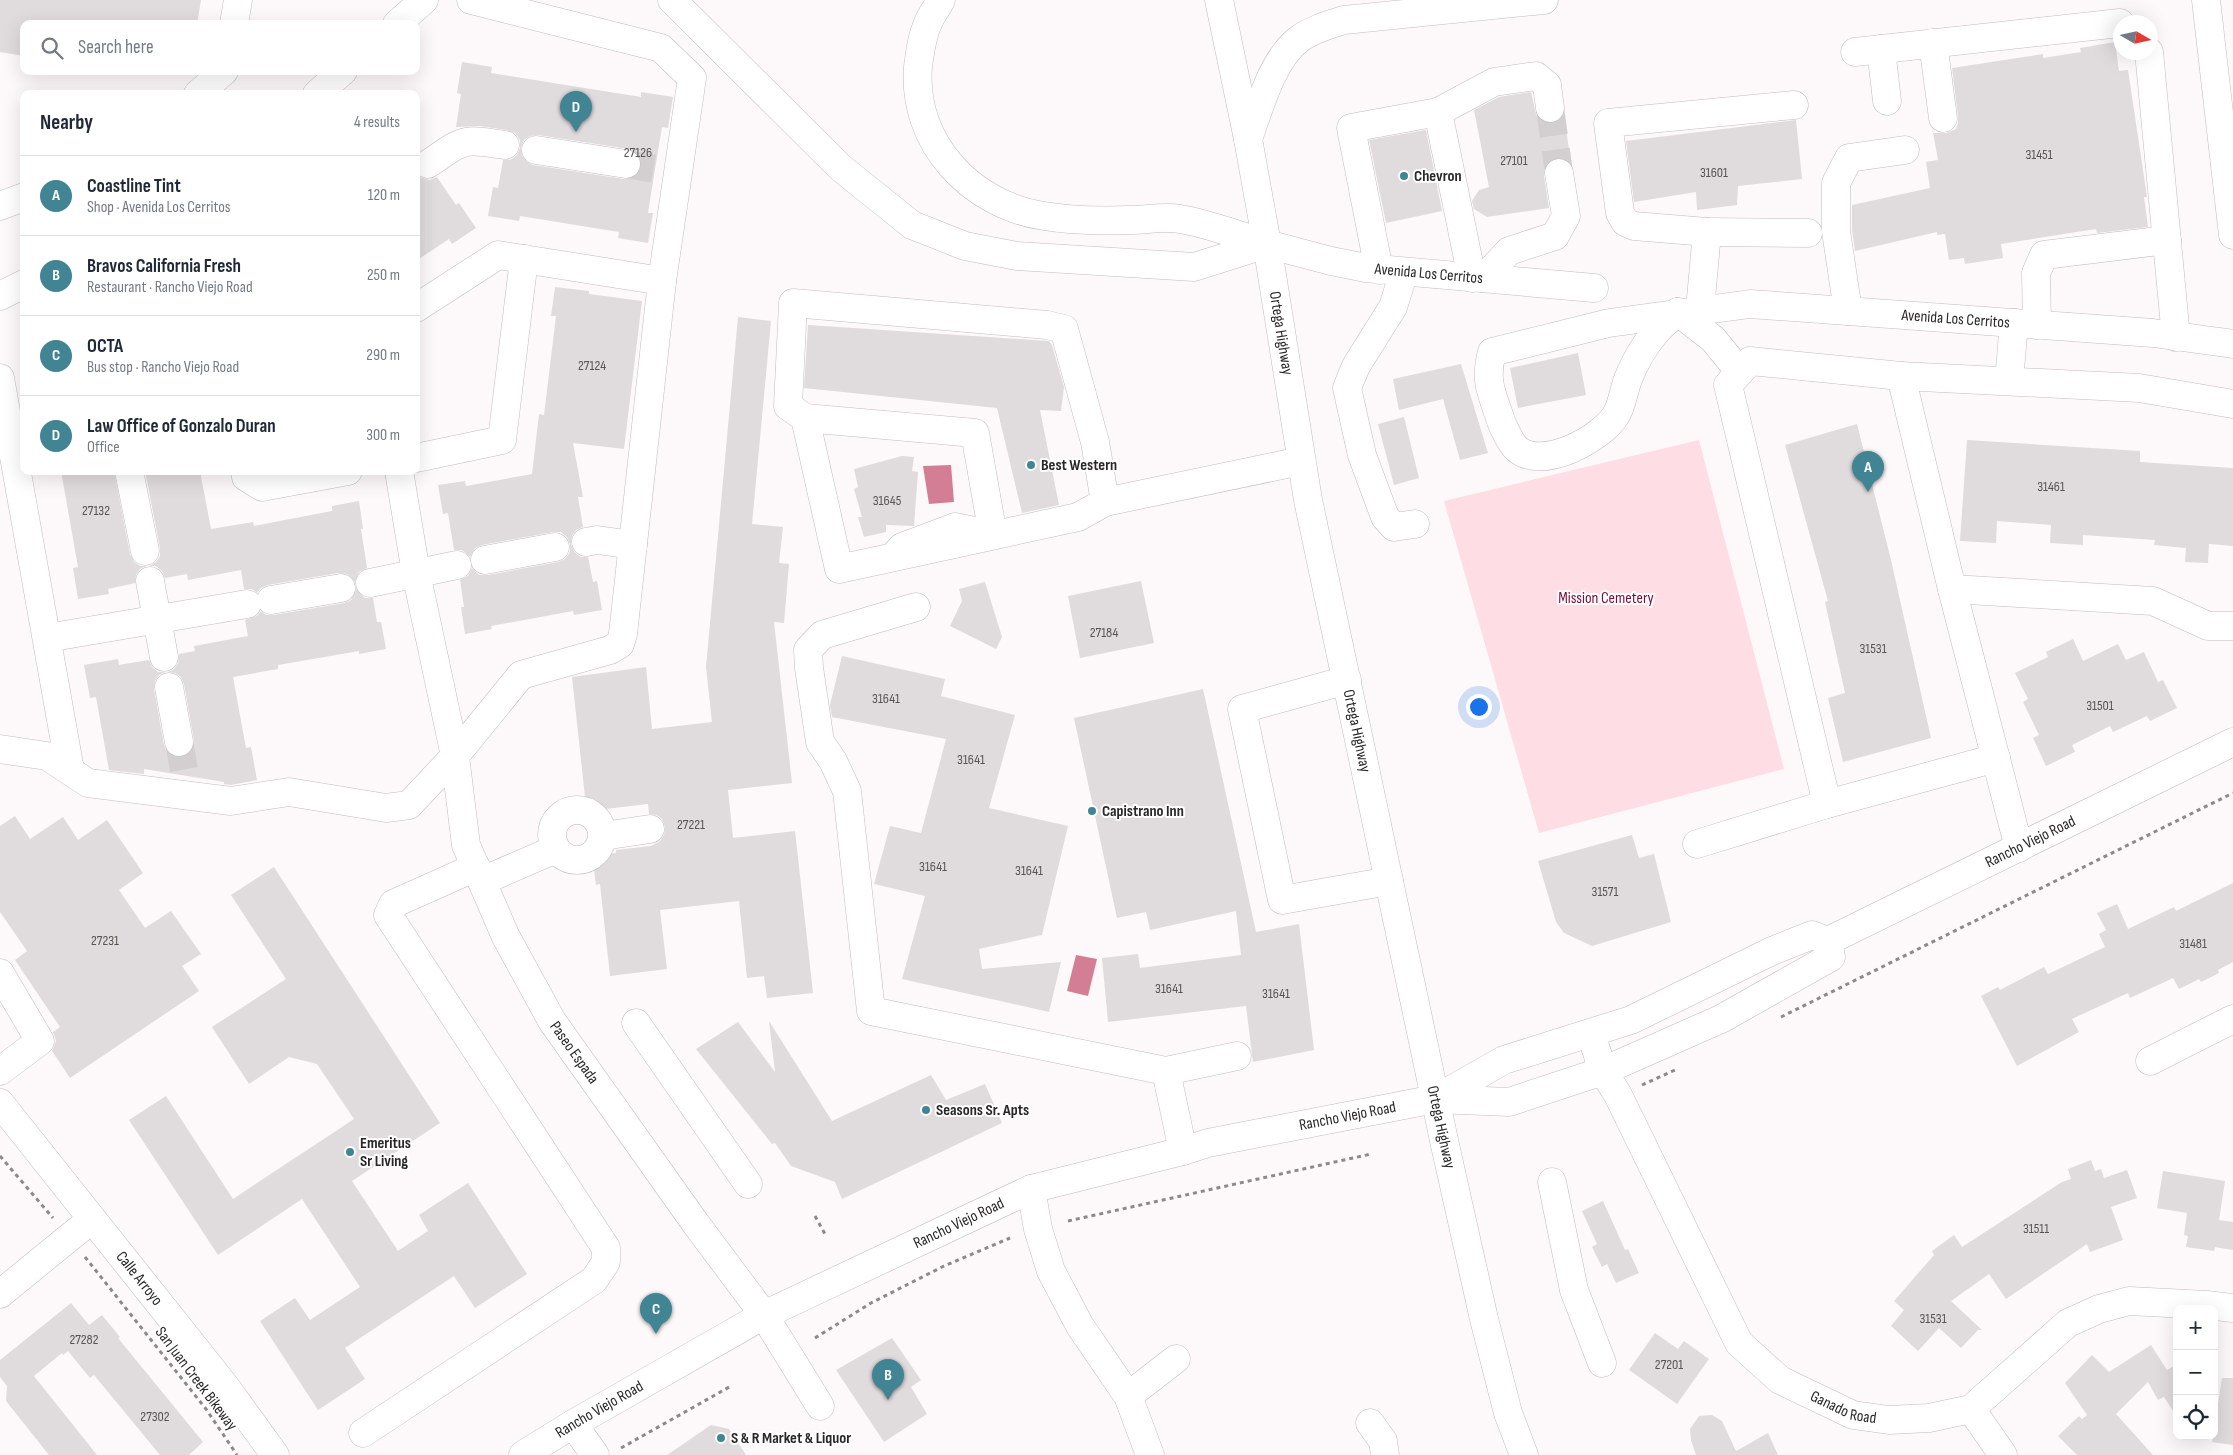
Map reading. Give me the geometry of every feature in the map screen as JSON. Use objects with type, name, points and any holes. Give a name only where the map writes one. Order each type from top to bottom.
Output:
[{"type":"main road","points":[[235,20],[238,0]]},
{"type":"main road","points":[[402,20],[424,0]]},
{"type":"main road","points":[[0,749],[47,756],[88,783],[187,786],[231,801],[289,792],[386,808],[409,805],[455,756],[520,675],[610,650],[620,644],[624,634],[662,281],[666,171],[692,78],[661,48],[471,0]]},
{"type":"main road","points":[[672,0],[841,168],[912,225],[965,246],[1017,256],[1194,267],[1267,244]]},
{"type":"main road","name":"Avenida Los Cerritos","points":[[941,0],[927,24],[920,50],[917,84],[923,120],[937,148],[956,172],[978,189],[1004,205],[1042,216],[1091,222],[1179,218],[1331,261],[1391,271],[1594,288]]},
{"type":"main road","name":"Ortega Highway","points":[[1219,0],[1248,139],[1267,244],[1308,500],[1435,1099],[1484,1319],[1508,1413],[1524,1455]]},
{"type":"main road","points":[[1248,139],[1272,73],[1297,41],[1321,27],[1344,20],[1544,0]]},
{"type":"main road","points":[[2206,0],[2233,235]]},
{"type":"main road","points":[[1887,101],[1868,50],[2113,23]]},
{"type":"main road","points":[[1933,44],[1943,118]]},
{"type":"main road","points":[[2150,60],[2176,337]]},
{"type":"main road","points":[[203,90],[219,75]]},
{"type":"main road","points":[[322,90],[338,75]]},
{"type":"main road","points":[[1415,524],[1394,527],[1385,517],[1362,455],[1347,388],[1356,366],[1393,306],[1391,271],[1352,128],[1438,112],[1494,82],[1536,76],[1547,85],[1550,108]]},
{"type":"main road","points":[[1794,105],[1608,123],[1620,213],[1625,222],[1634,226],[1707,232],[1808,233]]},
{"type":"main road","points":[[1438,112],[1478,278],[1510,251],[1555,236],[1566,216],[1559,173]]},
{"type":"main road","points":[[428,164],[461,142],[472,139],[505,145]]},
{"type":"main road","points":[[536,150],[626,164]]},
{"type":"main road","points":[[1848,312],[1836,232],[1836,183],[1849,158],[1905,150]]},
{"type":"main road","points":[[0,206],[20,198]]},
{"type":"main road","points":[[1707,232],[1689,311],[1740,372]]},
{"type":"main road","points":[[2010,381],[2026,324],[2036,273],[2044,255],[2167,240]]},
{"type":"main road","points":[[420,305],[498,255],[662,281]]},
{"type":"main road","points":[[420,457],[502,440],[524,259]]},
{"type":"main road","points":[[0,296],[20,286]]},
{"type":"main road","points":[[993,535],[975,433],[805,418],[788,406],[793,303],[1047,325],[1064,329],[1095,442],[1105,502]]},
{"type":"main road","name":"Avenida Los Cerritos","points":[[1689,311],[1655,332],[1629,376],[1616,414],[1604,428],[1582,443],[1554,456],[1533,456],[1516,448],[1501,422],[1488,386],[1487,369],[1492,352],[1609,323],[1689,311],[1750,304],[2026,324],[2233,344]]},
{"type":"main road","points":[[1828,804],[1728,385],[1750,361],[1901,376],[2139,388],[2233,404]]},
{"type":"main road","points":[[1901,376],[1952,589],[2019,848]]},
{"type":"main road","points":[[0,378],[70,770]]},
{"type":"main road","points":[[805,418],[839,569],[1078,516],[1105,502],[1301,461]]},
{"type":"main road","points":[[130,475],[144,551]]},
{"type":"main road","points":[[246,475],[262,487],[326,475]]},
{"type":"main road","name":"Paseo Espada","points":[[400,475],[416,573],[455,756],[466,845],[506,937],[552,1021],[696,1224],[764,1315],[820,1406]]},
{"type":"main road","points":[[586,542],[597,540],[633,545]]},
{"type":"main road","points":[[485,560],[555,548]]},
{"type":"main road","points":[[370,583],[457,565]]},
{"type":"main road","points":[[150,581],[164,657]]},
{"type":"main road","points":[[47,638],[341,588]]},
{"type":"main road","points":[[1952,589],[2153,601],[2208,626],[2233,626]]},
{"type":"main road","points":[[916,607],[822,635],[808,650],[820,742],[833,761],[847,791],[871,1011],[1166,1071],[1237,1056]]},
{"type":"main road","points":[[1347,680],[1242,709],[1282,900],[1389,881]]},
{"type":"main road","points":[[169,688],[179,742]]},
{"type":"main road","name":"Rancho Viejo Road","points":[[1435,1099],[1504,1060],[1631,1020],[1772,952],[1812,935],[1828,941],[2233,742]]},
{"type":"main road","points":[[1697,844],[1828,804],[1996,758]]},
{"type":"main road","points":[[584,810],[598,820],[603,836],[597,851],[584,860],[568,859],[556,849],[552,832],[554,823],[567,811],[584,810]]},
{"type":"main road","points":[[603,836],[650,830]]},
{"type":"main road","points":[[362,1433],[594,1280],[606,1262],[606,1248],[388,915],[393,904],[556,849]]},
{"type":"main road","name":"Rancho Viejo Road","points":[[524,1455],[573,1424],[764,1315],[1031,1189],[1208,1143],[1435,1099],[1509,1102],[1603,1070],[1721,1019],[1831,957],[1828,941]]},
{"type":"main road","points":[[0,973],[40,1041],[0,1071]]},
{"type":"main road","points":[[2150,1061],[2233,1019]]},
{"type":"main road","points":[[636,1023],[748,1184]]},
{"type":"main road","name":"Ganado Road","points":[[1591,1034],[1603,1070],[1618,1095],[1739,1343],[1780,1380],[1853,1415],[1888,1420],[1929,1418],[1971,1409],[2068,1323],[2099,1309],[2130,1301],[2233,1308]]},
{"type":"main road","points":[[1166,1071],[1183,1151]]},
{"type":"main road","name":"Calle Arroyo","points":[[0,1103],[225,1386],[276,1455]]},
{"type":"main road","points":[[1552,1182],[1574,1290],[1602,1363]]},
{"type":"main road","points":[[1031,1189],[1038,1229],[1051,1271],[1080,1326],[1128,1396],[1150,1455]]},
{"type":"main road","points":[[0,1294],[92,1219]]},
{"type":"main road","points":[[1128,1396],[1176,1359]]},
{"type":"main road","points":[[1971,1409],[2002,1455]]},
{"type":"main road","points":[[1370,1423],[1383,1441],[1385,1455]]},
{"type":"main road","points":[[573,1424],[595,1455]]},
{"type":"path","points":[[1780,1018],[2233,793]]},
{"type":"path","points":[[1646,1084],[1682,1066]]},
{"type":"path","points":[[1068,1221],[1370,1154]]},
{"type":"path","name":"San Juan Creek Bikeway","points":[[0,1156],[69,1237],[206,1409],[237,1455]]},
{"type":"path","points":[[815,1216],[825,1234]]},
{"type":"path","points":[[815,1338],[879,1299],[944,1266],[1010,1238]]},
{"type":"path","points":[[621,1448],[731,1386]]},
{"type":"green space","name":"Mission Cemetery","points":[[1699,440],[1784,769],[1539,833],[1444,501]]},
{"type":"shaded area","points":[[951,465],[954,502],[929,504],[923,466]]},
{"type":"shaded area","points":[[1076,955],[1097,959],[1088,996],[1067,991]]},
{"type":"building","points":[[0,0],[201,0],[198,20],[20,20],[20,55],[0,52]]},
{"type":"building","points":[[2113,42],[2113,60],[2117,60],[2119,71],[2128,70],[2147,197],[2144,197],[2148,227],[2097,233],[2096,229],[2001,244],[2003,258],[1965,264],[1964,258],[1949,260],[1945,234],[1937,235],[1937,232],[1855,251],[1852,230],[1852,205],[1930,188],[1926,162],[1938,160],[1933,133],[1946,133],[1956,129],[1958,123],[1952,68],[2043,54],[2043,58],[2081,52],[2080,48]]},
{"type":"building","points":[[462,62],[492,67],[491,73],[641,97],[641,92],[673,97],[668,128],[662,127],[648,213],[653,213],[648,243],[618,238],[619,232],[520,216],[519,221],[488,216],[493,187],[498,188],[503,160],[510,160],[517,155],[520,148],[520,140],[515,133],[507,130],[480,126],[456,127],[461,94],[457,93]],"holes":[[[538,135],[629,149],[640,158],[641,167],[632,178],[624,179],[533,165],[522,156],[521,148],[524,140],[530,136]]]},
{"type":"building","points":[[1531,92],[1537,117],[1544,122],[1552,123],[1560,120],[1564,114],[1571,164],[1565,159],[1557,158],[1550,161],[1545,167],[1544,176],[1549,208],[1487,217],[1474,209],[1472,201],[1479,190],[1489,187],[1474,110],[1499,97]]},
{"type":"building","points":[[1796,120],[1802,179],[1738,186],[1737,205],[1697,210],[1696,192],[1634,202],[1626,141]]},
{"type":"building","name":"Chevron","points":[[1426,130],[1442,211],[1386,223],[1369,140]]},
{"type":"building","points":[[420,177],[429,180],[437,177],[456,205],[459,203],[476,228],[452,244],[449,239],[420,258]]},
{"type":"building","points":[[555,287],[589,291],[589,294],[642,301],[624,449],[573,443],[583,497],[578,497],[583,527],[576,530],[572,536],[571,544],[574,552],[581,557],[588,557],[593,582],[597,581],[602,610],[574,615],[573,611],[491,626],[492,629],[465,634],[460,580],[468,576],[472,568],[479,575],[488,575],[558,562],[565,559],[570,552],[570,544],[567,537],[561,532],[482,545],[475,548],[470,557],[462,550],[454,550],[448,513],[443,514],[438,485],[465,481],[466,486],[532,474],[539,414],[544,415],[556,316],[551,316]]},
{"type":"building","points":[[738,317],[771,321],[752,524],[783,527],[779,563],[789,564],[784,623],[774,622],[792,783],[728,790],[733,838],[795,831],[813,993],[767,998],[764,976],[747,978],[739,901],[660,910],[667,969],[610,976],[600,884],[596,885],[593,862],[603,861],[603,855],[616,853],[616,850],[651,846],[660,841],[664,835],[665,827],[662,819],[656,815],[649,814],[648,804],[597,810],[597,805],[586,806],[572,677],[646,667],[652,729],[712,722],[706,667]]},
{"type":"building","name":"Best Western","points":[[808,325],[1049,341],[1052,345],[1064,387],[1061,411],[1040,410],[1059,505],[1022,513],[997,408],[804,388]]},
{"type":"building","points":[[1578,353],[1586,395],[1518,408],[1510,368]]},
{"type":"building","points":[[1461,364],[1488,453],[1460,460],[1443,399],[1399,410],[1393,379]]},
{"type":"building","points":[[1404,417],[1419,478],[1394,485],[1378,424]]},
{"type":"building","points":[[1857,424],[1891,560],[1931,738],[1843,762],[1828,698],[1845,693],[1825,602],[1828,601],[1785,445]]},
{"type":"building","points":[[1967,440],[2140,451],[2140,462],[2233,468],[2233,546],[2209,544],[2208,563],[2185,562],[2186,548],[2154,545],[2155,540],[2083,535],[2083,545],[2050,543],[2051,525],[1997,521],[1996,543],[1960,541]]},
{"type":"building","points":[[902,456],[914,457],[912,471],[918,472],[914,526],[886,525],[886,532],[864,537],[858,517],[862,517],[854,489],[858,487],[854,469]]},
{"type":"building","points":[[62,475],[115,475],[130,554],[134,562],[140,566],[146,566],[140,569],[136,575],[135,583],[108,589],[109,594],[78,599],[73,568],[78,567]]},
{"type":"building","points":[[146,475],[201,475],[211,529],[253,522],[254,526],[332,511],[332,506],[359,501],[367,568],[359,572],[355,582],[347,574],[338,573],[268,585],[261,588],[257,593],[252,589],[244,589],[241,570],[188,580],[187,574],[165,578],[162,571],[156,566],[149,566],[156,562],[160,556]]},
{"type":"building","points":[[1141,581],[1154,643],[1080,658],[1068,596]]},
{"type":"building","points":[[985,582],[1002,637],[996,649],[950,626],[962,601],[959,589]]},
{"type":"building","points":[[356,589],[365,598],[373,598],[377,622],[381,622],[386,649],[359,654],[359,651],[278,665],[278,669],[233,677],[246,748],[251,747],[257,780],[231,785],[224,784],[224,782],[144,769],[144,774],[109,770],[96,697],[90,698],[84,665],[118,659],[119,665],[149,660],[152,667],[158,672],[165,672],[159,675],[155,681],[154,689],[164,745],[167,752],[173,756],[182,757],[189,754],[193,748],[194,740],[184,684],[181,677],[175,673],[168,672],[174,669],[178,663],[179,654],[195,651],[194,646],[248,636],[245,620],[257,616],[261,611],[266,615],[274,615],[344,603],[351,600]]},
{"type":"building","points":[[2073,639],[2083,661],[2118,644],[2126,660],[2144,652],[2158,682],[2163,680],[2177,708],[2150,721],[2147,716],[2113,732],[2110,726],[2072,745],[2075,752],[2046,766],[2033,738],[2039,735],[2023,702],[2028,699],[2015,673],[2048,657],[2046,652]]},
{"type":"building","points":[[842,656],[945,679],[941,696],[1015,715],[989,808],[1068,826],[1042,935],[979,949],[982,969],[1061,962],[1049,1012],[902,979],[925,896],[874,884],[890,826],[921,833],[946,739],[832,717],[830,705]]},
{"type":"building","name":"Capistrano Inn","points":[[1203,689],[1256,932],[1299,924],[1314,1050],[1253,1062],[1246,1006],[1108,1022],[1102,958],[1138,954],[1140,968],[1241,955],[1236,911],[1150,930],[1146,912],[1117,918],[1074,718]]},
{"type":"building","points":[[15,816],[30,839],[63,817],[78,840],[107,820],[143,873],[119,890],[145,928],[171,911],[201,954],[182,966],[199,991],[70,1078],[52,1051],[56,1041],[53,1032],[60,1027],[15,960],[27,951],[0,912],[0,826]]},
{"type":"building","points":[[1632,835],[1639,858],[1654,854],[1671,922],[1592,946],[1564,933],[1556,922],[1538,861]]},
{"type":"building","name":"Emeritus Sr Living","points":[[274,867],[440,1123],[352,1181],[398,1251],[428,1231],[419,1215],[468,1183],[527,1274],[475,1308],[454,1276],[345,1348],[365,1379],[318,1410],[260,1321],[295,1298],[310,1320],[360,1287],[302,1199],[218,1255],[129,1120],[166,1096],[233,1199],[354,1119],[317,1064],[289,1057],[249,1084],[212,1027],[286,979],[231,895]]},
{"type":"building","points":[[2233,883],[2233,962],[2218,970],[2219,973],[2201,982],[2199,979],[2179,989],[2173,978],[2130,998],[2128,993],[2072,1019],[2079,1032],[2017,1066],[1981,996],[1998,987],[2000,990],[2044,967],[2048,974],[2105,947],[2099,934],[2106,930],[2097,913],[2117,904],[2128,929],[2174,907],[2176,911]]},
{"type":"building","name":"Seasons Sr. Apts","points":[[769,1021],[832,1121],[931,1075],[946,1100],[985,1084],[1002,1123],[842,1199],[835,1182],[791,1166],[775,1143],[772,1144],[696,1049],[738,1022],[775,1072]]},
{"type":"building","points":[[2091,1160],[2095,1171],[2101,1169],[2104,1178],[2127,1170],[2137,1198],[2111,1207],[2123,1240],[2090,1252],[2087,1244],[2006,1299],[1989,1274],[1951,1301],[1982,1330],[1978,1330],[1961,1348],[1939,1328],[1918,1351],[1891,1326],[1904,1310],[1894,1301],[1934,1255],[1932,1251],[1954,1235],[1962,1247],[2062,1182],[2071,1179],[2068,1169]]},
{"type":"building","points":[[2163,1171],[2225,1181],[2219,1220],[2233,1222],[2233,1250],[2215,1247],[2214,1251],[2186,1247],[2188,1236],[2184,1235],[2187,1213],[2157,1208]]},
{"type":"building","points":[[1603,1201],[1625,1250],[1628,1249],[1639,1273],[1616,1283],[1607,1264],[1602,1267],[1592,1247],[1597,1244],[1582,1211]]},
{"type":"building","points":[[71,1303],[89,1325],[102,1315],[120,1337],[118,1338],[203,1442],[189,1455],[160,1455],[94,1375],[90,1378],[68,1351],[63,1355],[62,1353],[34,1376],[97,1455],[49,1455],[6,1401],[7,1386],[0,1377],[0,1360]]},
{"type":"building","points":[[1655,1333],[1678,1349],[1684,1341],[1709,1359],[1677,1404],[1629,1370]]},
{"type":"building","points":[[892,1338],[921,1380],[911,1387],[927,1414],[884,1442],[836,1370]]},
{"type":"building","points":[[2151,1345],[2167,1370],[2173,1366],[2173,1411],[2164,1397],[2158,1400],[2148,1382],[2116,1414],[2153,1455],[2077,1455],[2058,1436],[2079,1416],[2082,1419],[2087,1415],[2065,1383],[2092,1355],[2109,1372]]},
{"type":"building","points":[[2222,1378],[2233,1378],[2233,1445],[2212,1442],[2212,1440],[2218,1440],[2218,1404]]},
{"type":"building","points":[[1712,1415],[1722,1421],[1736,1451],[1768,1433],[1778,1455],[1696,1455],[1690,1429],[1699,1416]]},
{"type":"building","points":[[711,1425],[729,1429],[746,1455],[667,1455]]},
{"type":"tunnel","points":[[1550,108],[1559,173]]},
{"type":"tunnel","points":[[626,164],[655,169]]},
{"type":"tunnel","points":[[179,742],[185,775]]},
{"type":"place","name":"Law Office of Gonzalo Duran","points":[[576,132]]},
{"type":"place","name":"Chevron","points":[[1404,176]]},
{"type":"place","name":"Best Western","points":[[1031,465]]},
{"type":"place","name":"Coastline Tint","points":[[1868,492]]},
{"type":"place","name":"Capistrano Inn","points":[[1092,811]]},
{"type":"place","name":"Seasons Sr. Apts","points":[[926,1110]]},
{"type":"place","name":"Emeritus Sr Living","points":[[350,1152]]},
{"type":"place","name":"OCTA","points":[[656,1334]]},
{"type":"place","name":"Bravos California Fresh","points":[[888,1400]]},
{"type":"place","name":"S & R Market & Liquor","points":[[721,1438]]}]
